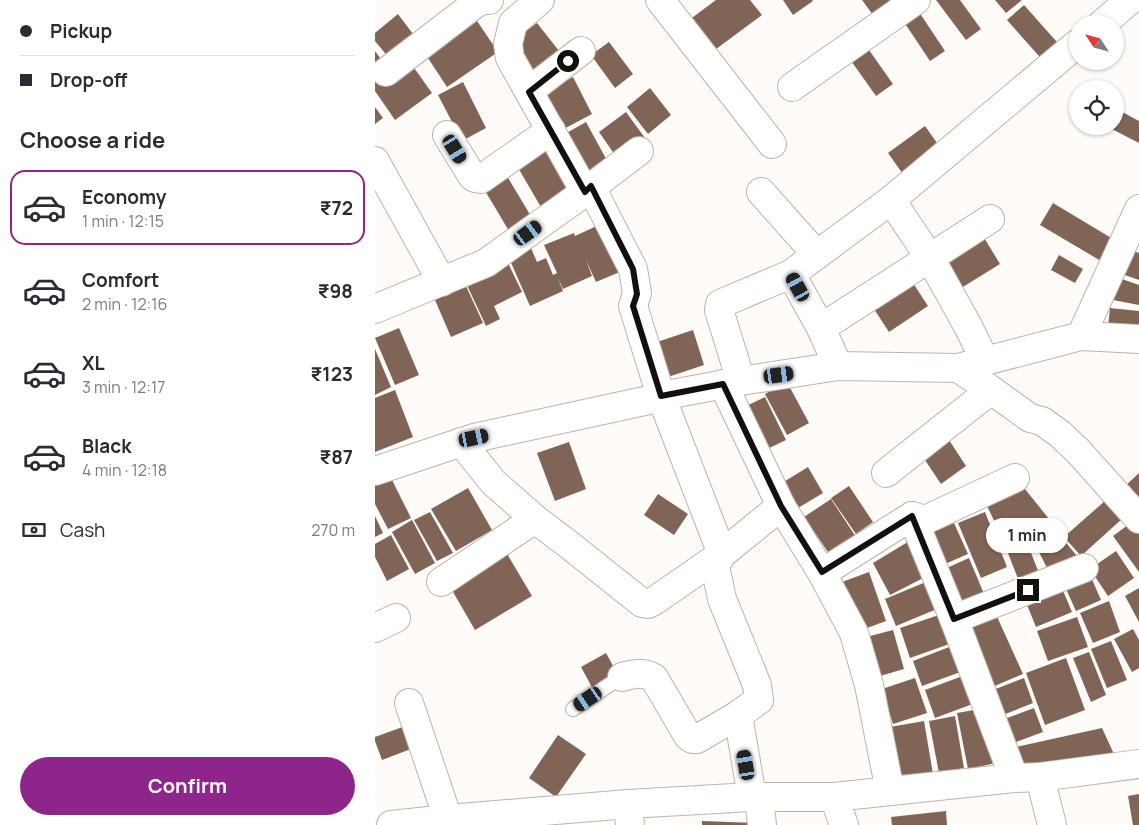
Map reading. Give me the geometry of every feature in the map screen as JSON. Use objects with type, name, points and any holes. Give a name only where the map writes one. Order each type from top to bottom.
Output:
[{"type":"street","points":[[385,72],[475,4],[482,0],[489,0]]},
{"type":"street","points":[[498,0],[513,23]]},
{"type":"street","points":[[540,0],[513,23],[508,44],[510,58],[633,269],[637,294],[633,306],[661,396],[722,554]]},
{"type":"street","points":[[659,0],[772,144]]},
{"type":"street","points":[[792,87],[916,0]]},
{"type":"street","points":[[1112,15],[1130,0]]},
{"type":"street","points":[[529,92],[581,51]]},
{"type":"street","points":[[890,791],[869,685],[854,633],[822,572],[781,506],[732,382],[719,306],[791,274],[891,200],[1069,51]]},
{"type":"street","points":[[447,135],[472,176],[481,178],[551,130]]},
{"type":"street","points":[[375,309],[486,264],[639,151]]},
{"type":"street","points":[[375,161],[442,282]]},
{"type":"street","points":[[761,192],[817,255]]},
{"type":"street","points":[[891,200],[930,258],[985,361]]},
{"type":"street","points":[[1081,336],[1139,209]]},
{"type":"street","points":[[821,328],[990,220]]},
{"type":"street","points":[[791,274],[821,328],[838,366]]},
{"type":"street","points":[[375,471],[474,438],[732,382],[838,366],[958,368],[1081,336],[1139,338]]},
{"type":"street","points":[[958,368],[1030,418],[1042,421],[1060,434],[1078,451],[1139,519]]},
{"type":"street","points":[[886,473],[991,390]]},
{"type":"street","points":[[461,442],[493,482],[535,519],[641,603],[648,604],[654,601],[722,554],[781,506]]},
{"type":"street","points":[[822,572],[912,516],[925,520],[1015,478]]},
{"type":"street","points":[[912,516],[954,619],[1014,778]]},
{"type":"street","points":[[441,582],[535,519]]},
{"type":"street","points":[[622,678],[637,673],[648,674],[654,678],[688,736],[693,739],[697,739],[738,716],[759,700],[757,685],[722,599],[715,566],[722,554]]},
{"type":"street","points":[[954,619],[1084,568]]},
{"type":"street","points":[[409,703],[448,819]]},
{"type":"street","points":[[738,716],[762,825]]},
{"type":"street","points":[[391,825],[448,819],[629,815],[755,797],[834,798],[1014,778],[1040,777],[1139,764]]},
{"type":"street","points":[[1040,777],[1053,825]]},
{"type":"street","points":[[834,798],[844,825]]},
{"type":"lane","points":[[573,708],[622,678]]},
{"type":"building","points":[[716,0],[750,0],[762,15],[708,55],[685,23]]},
{"type":"building","points":[[783,0],[812,0],[813,1],[793,15]]},
{"type":"building","points":[[862,0],[889,0],[891,3],[873,15]]},
{"type":"building","points":[[936,0],[960,0],[981,29],[966,40]]},
{"type":"building","points":[[995,0],[1022,0],[1006,13]]},
{"type":"building","points":[[1024,5],[1064,50],[1047,65],[1007,20]]},
{"type":"building","points":[[915,6],[945,51],[930,61],[900,16]]},
{"type":"building","points":[[398,14],[419,42],[393,63],[375,41],[375,33]]},
{"type":"building","points":[[475,18],[498,52],[447,87],[424,52]]},
{"type":"building","points":[[537,23],[563,56],[532,73],[517,37]]},
{"type":"building","points":[[609,42],[633,74],[615,88],[591,55]]},
{"type":"building","points":[[864,43],[893,84],[876,96],[847,55]]},
{"type":"building","points":[[375,51],[386,66],[375,75]]},
{"type":"building","points":[[407,58],[432,93],[395,120],[375,91],[375,81]]},
{"type":"building","points":[[573,77],[592,114],[560,131],[541,94]]},
{"type":"building","points":[[463,82],[486,128],[462,141],[438,95]]},
{"type":"building","points":[[650,88],[671,115],[648,134],[627,107]]},
{"type":"building","points":[[375,107],[383,118],[375,124]]},
{"type":"building","points":[[626,112],[645,138],[617,158],[599,132]]},
{"type":"building","points":[[1124,113],[1139,121],[1139,143],[1123,135]]},
{"type":"building","points":[[586,122],[610,166],[580,183],[556,139]]},
{"type":"building","points":[[925,126],[942,150],[905,177],[888,153]]},
{"type":"building","points":[[549,147],[577,194],[545,214],[517,166]]},
{"type":"building","points":[[507,176],[532,218],[509,231],[484,189]]},
{"type":"building","points":[[1053,203],[1113,239],[1101,261],[1040,225]]},
{"type":"building","points":[[601,224],[622,271],[596,282],[586,260],[592,276],[563,289],[558,278],[563,291],[530,306],[509,258],[531,248],[537,262],[546,258],[553,275],[557,273],[544,245],[574,233],[575,236]]},
{"type":"building","points":[[983,236],[1000,264],[958,290],[941,262]]},
{"type":"building","points":[[1130,250],[1139,253],[1139,280],[1122,274]]},
{"type":"building","points":[[1059,255],[1083,269],[1075,283],[1051,270]]},
{"type":"building","points":[[508,263],[522,292],[494,306],[500,319],[486,326],[466,283]]},
{"type":"building","points":[[1119,278],[1139,285],[1139,305],[1113,300]]},
{"type":"building","points":[[911,280],[928,306],[889,332],[872,306]]},
{"type":"building","points":[[466,286],[483,323],[451,337],[435,300]]},
{"type":"building","points":[[1110,308],[1139,311],[1139,330],[1108,326]]},
{"type":"building","points":[[399,328],[419,375],[395,385],[375,338]]},
{"type":"building","points":[[693,330],[704,365],[668,377],[657,342]]},
{"type":"building","points":[[375,349],[391,387],[375,395]]},
{"type":"building","points":[[787,382],[809,423],[787,435],[765,394]]},
{"type":"building","points":[[395,390],[413,437],[375,452],[375,398]]},
{"type":"building","points":[[765,397],[786,440],[763,451],[742,408]]},
{"type":"building","points":[[945,434],[966,466],[941,484],[919,451]]},
{"type":"building","points":[[569,442],[586,489],[555,501],[537,453]]},
{"type":"building","points":[[808,467],[823,493],[798,508],[782,483]]},
{"type":"building","points":[[1139,473],[1139,508],[1121,490]]},
{"type":"building","points":[[390,476],[411,518],[388,529],[375,504],[375,483]]},
{"type":"building","points":[[849,486],[873,522],[856,534],[831,498]]},
{"type":"building","points":[[468,488],[492,530],[456,551],[431,509]]},
{"type":"building","points":[[1025,489],[1049,519],[1002,537],[987,506]]},
{"type":"building","points":[[658,494],[688,514],[674,535],[644,515]]},
{"type":"building","points":[[831,499],[856,537],[830,555],[804,517]]},
{"type":"building","points":[[1106,500],[1123,518],[1081,556],[1064,537]]},
{"type":"building","points":[[430,512],[453,553],[437,561],[414,520]]},
{"type":"building","points":[[985,512],[1007,567],[981,578],[958,523]]},
{"type":"building","points":[[375,516],[383,533],[375,537]]},
{"type":"building","points":[[412,520],[435,563],[415,574],[392,532]]},
{"type":"building","points":[[1132,522],[1139,532],[1139,572],[1113,536]]},
{"type":"building","points":[[954,523],[968,554],[938,567],[925,536]]},
{"type":"building","points":[[1051,525],[1083,563],[1051,576],[1030,534]]},
{"type":"building","points":[[391,535],[409,569],[387,581],[375,557],[375,544]]},
{"type":"building","points":[[916,537],[935,572],[890,595],[873,563]]},
{"type":"building","points":[[1026,540],[1042,581],[1022,589],[1006,548]]},
{"type":"building","points":[[1116,551],[1134,578],[1108,596],[1090,569]]},
{"type":"building","points":[[506,552],[532,596],[475,630],[449,585]]},
{"type":"building","points":[[969,558],[987,601],[957,614],[940,571]]},
{"type":"building","points":[[1087,568],[1101,600],[1076,611],[1062,580]]},
{"type":"building","points":[[869,572],[886,621],[859,631],[842,582]]},
{"type":"building","points":[[933,579],[944,606],[896,626],[885,599]]},
{"type":"building","points":[[1059,581],[1072,612],[1036,627],[1023,595]]},
{"type":"building","points":[[1139,588],[1139,622],[1125,596]]},
{"type":"building","points":[[1109,601],[1120,632],[1093,643],[1080,613]]},
{"type":"building","points":[[994,610],[1023,674],[990,688],[961,625]]},
{"type":"building","points":[[945,613],[955,642],[910,658],[900,628]]},
{"type":"building","points":[[1077,617],[1088,647],[1048,661],[1037,631]]},
{"type":"building","points":[[1133,629],[1139,640],[1139,668],[1132,672],[1114,639]]},
{"type":"building","points":[[893,630],[904,669],[880,676],[870,636]]},
{"type":"building","points":[[1111,641],[1127,680],[1107,688],[1091,649]]},
{"type":"building","points":[[957,644],[966,670],[922,686],[913,661]]},
{"type":"building","points":[[1089,652],[1106,695],[1091,702],[1073,658]]},
{"type":"building","points":[[606,653],[618,675],[593,689],[581,667]]},
{"type":"building","points":[[1066,658],[1085,710],[1045,725],[1026,673]]},
{"type":"building","points":[[968,674],[978,702],[935,718],[925,690]]},
{"type":"building","points":[[915,678],[927,713],[893,724],[882,689]]},
{"type":"building","points":[[1024,678],[1033,703],[998,717],[988,692]]},
{"type":"building","points":[[985,708],[996,763],[968,769],[957,713]]},
{"type":"building","points":[[1034,708],[1043,732],[1008,745],[999,721]]},
{"type":"building","points":[[955,716],[964,768],[939,773],[929,721]]},
{"type":"building","points":[[924,721],[933,774],[900,780],[890,727]]},
{"type":"building","points":[[408,725],[416,747],[382,760],[375,737]]},
{"type":"building","points":[[1102,728],[1119,765],[1020,775],[1012,748]]},
{"type":"building","points":[[558,735],[586,754],[556,797],[529,778]]},
{"type":"building","points":[[1139,794],[1139,825],[1133,825],[1128,796]]},
{"type":"building","points":[[946,811],[947,825],[892,825],[891,817]]},
{"type":"building","points":[[702,821],[756,823],[756,825],[702,825]]},
{"type":"route","points":[[568,61],[529,92],[585,192],[591,186],[633,269],[637,294],[633,306],[661,396],[723,384],[781,506],[822,572],[912,516],[954,619],[1028,590]]}]
